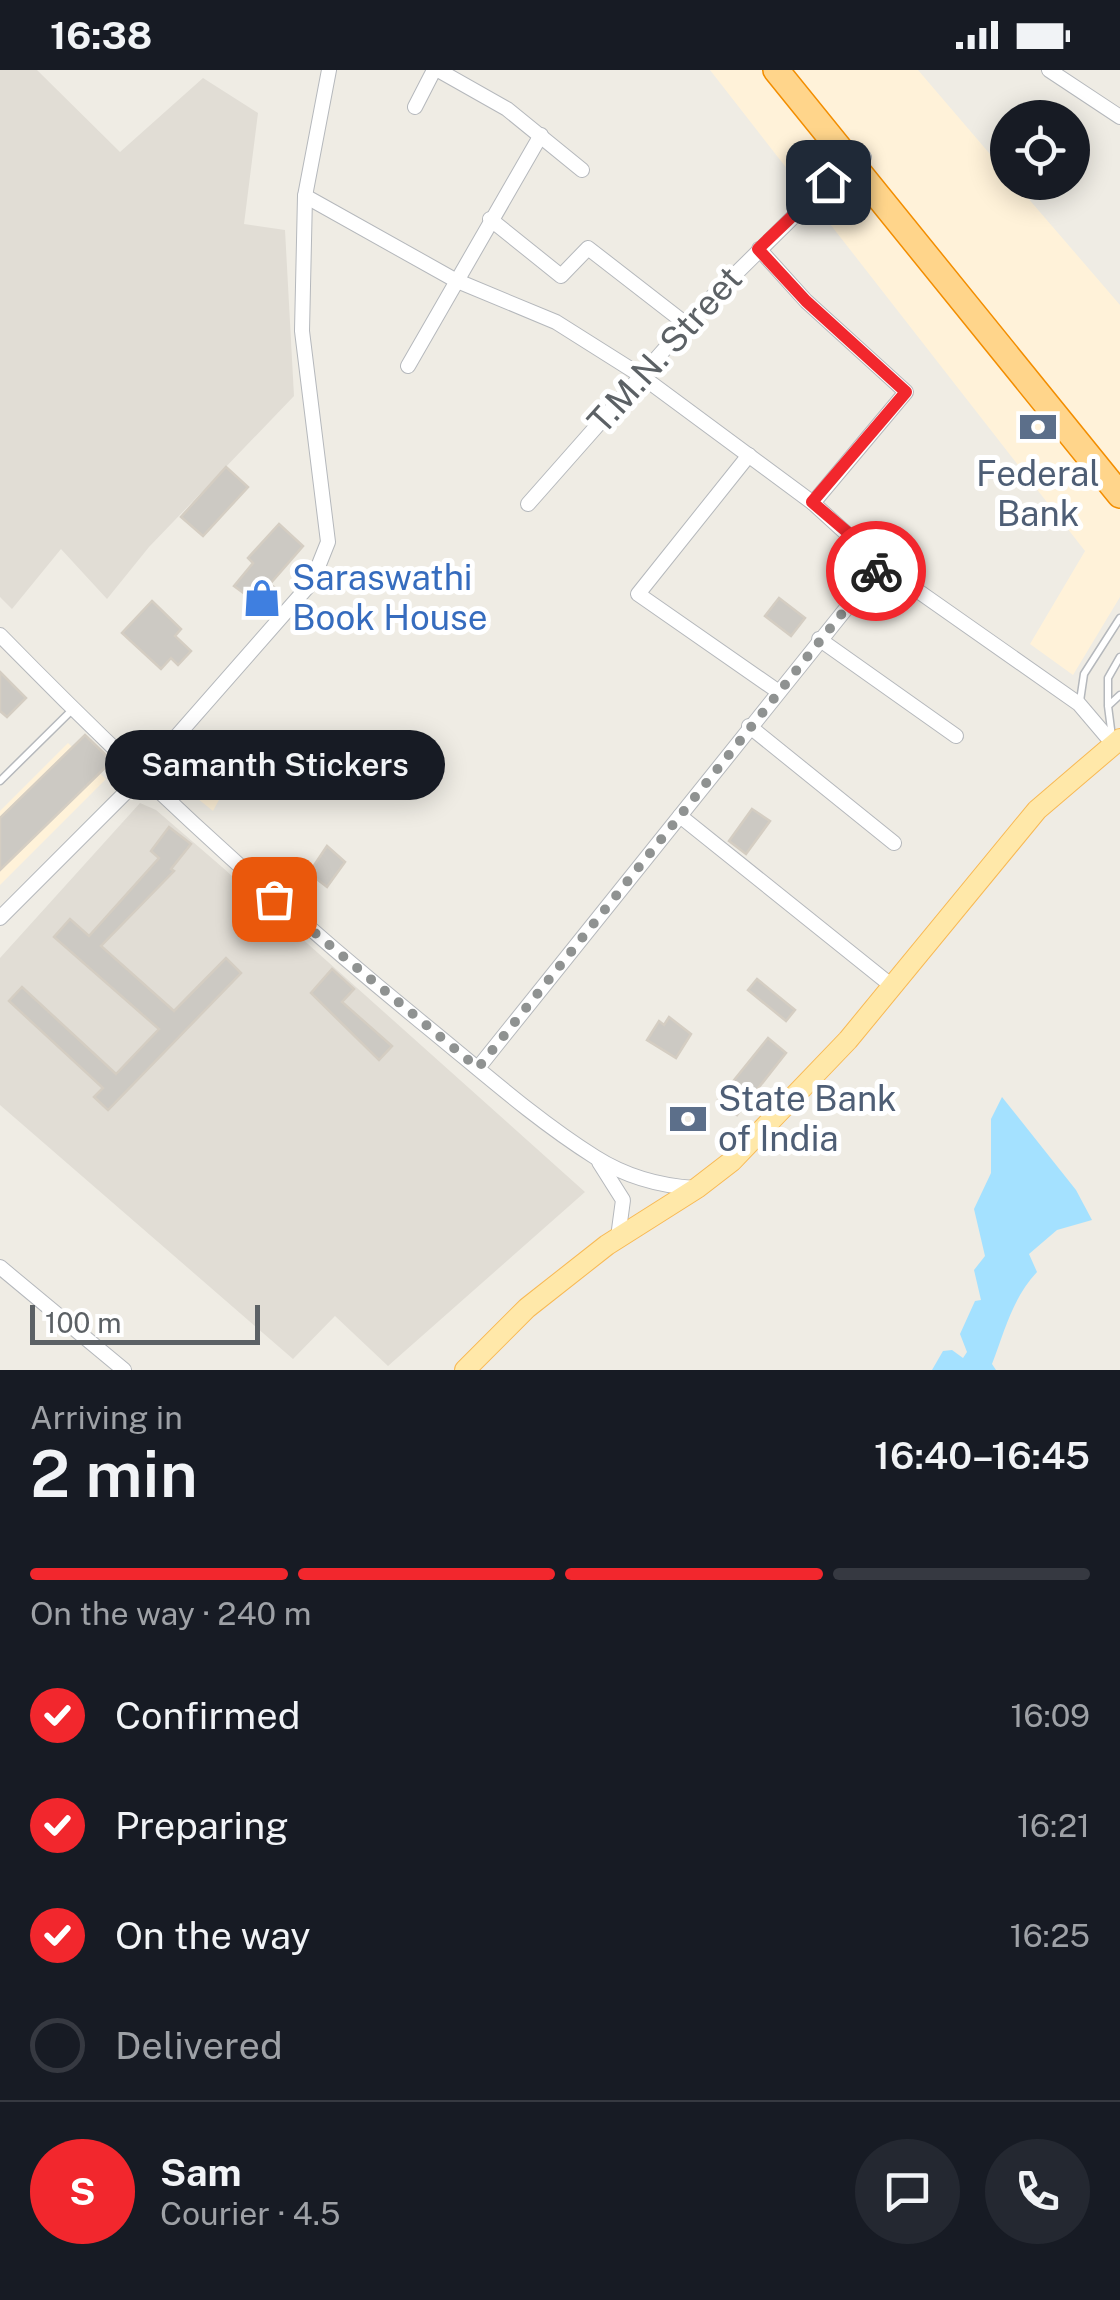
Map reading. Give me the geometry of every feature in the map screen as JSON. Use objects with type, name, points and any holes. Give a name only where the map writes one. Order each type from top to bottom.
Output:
[{"type":"highway","points":[[776,70],[857,159],[1120,472]]},
{"type":"highway","points":[[793,70],[857,159],[1120,495]]},
{"type":"main road","points":[[465,1370],[527,1308],[618,1237],[698,1188],[732,1161],[848,1040],[1037,810],[1117,741]]},
{"type":"street","points":[[0,918],[140,778],[312,582],[328,542],[302,331],[305,196],[329,70]]},
{"type":"street","points":[[414,108],[436,70],[507,109],[582,170]]},
{"type":"street","points":[[1048,70],[1120,118]]},
{"type":"street","points":[[408,366],[541,135]]},
{"type":"street","name":"T.M.N. Street","points":[[528,504],[686,324],[758,249],[857,159]]},
{"type":"street","points":[[305,196],[455,280],[556,322],[640,375],[812,502],[881,565],[1079,704],[1117,741]]},
{"type":"street","points":[[490,218],[562,276],[588,248],[686,324]]},
{"type":"street","points":[[758,249],[806,301],[906,392],[812,502]]},
{"type":"street","points":[[749,455],[638,594],[776,690]]},
{"type":"street","points":[[478,1068],[776,690],[881,565]]},
{"type":"street","points":[[0,634],[140,778],[301,924],[596,1158],[617,1184],[623,1200],[618,1237]]},
{"type":"street","points":[[819,639],[956,736]]},
{"type":"street","points":[[749,726],[894,842]]},
{"type":"street","points":[[680,816],[892,986]]},
{"type":"street","points":[[596,1158],[654,1183],[698,1188]]},
{"type":"street","points":[[0,1267],[124,1370]]},
{"type":"lane","points":[[1079,704],[1084,674],[1120,618]]},
{"type":"lane","points":[[1117,741],[1108,706],[1108,678],[1120,657]]},
{"type":"lane","points":[[1108,706],[1120,695]]},
{"type":"lane","points":[[0,782],[73,709]]},
{"type":"shaded area","points":[[0,70],[37,70],[120,152],[203,78],[258,113],[244,224],[285,230],[294,396],[149,547],[107,599],[61,549],[12,609],[0,597]]},
{"type":"shaded area","points":[[710,70],[918,70],[990,154],[990,200],[1030,200],[1120,305],[1120,597],[1073,675],[1030,644],[1085,551]]},
{"type":"shaded area","points":[[208,740],[239,763],[213,811],[173,779]]},
{"type":"shaded area","points":[[68,743],[106,779],[0,885],[0,811]]},
{"type":"shaded area","points":[[140,803],[156,810],[222,867],[585,1192],[388,1366],[335,1316],[293,1359],[0,1105],[0,958]]},
{"type":"water","points":[[1002,1097],[1076,1190],[1092,1220],[1057,1230],[1029,1254],[1037,1272],[1010,1315],[992,1364],[996,1370],[932,1370],[943,1351],[952,1350],[963,1358],[967,1352],[960,1334],[975,1301],[981,1300],[974,1270],[985,1256],[974,1209],[991,1173],[991,1119]]},
{"type":"building","points":[[226,467],[248,487],[203,536],[181,517]]},
{"type":"building","points":[[279,524],[303,546],[270,584],[275,588],[261,606],[234,586],[253,563],[248,558]]},
{"type":"building","points":[[779,598],[805,618],[791,636],[765,616]]},
{"type":"building","points":[[152,601],[181,629],[175,636],[191,651],[178,665],[171,658],[161,669],[122,633]]},
{"type":"building","points":[[0,672],[26,698],[7,717],[0,711]]},
{"type":"building","points":[[85,735],[112,761],[0,870],[0,818]]},
{"type":"building","points":[[219,750],[234,763],[210,790],[185,768],[198,753],[208,763]]},
{"type":"building","points":[[752,809],[770,821],[746,854],[729,841]]},
{"type":"building","points":[[169,827],[191,844],[171,869],[174,871],[101,946],[174,1011],[226,958],[241,973],[108,1110],[94,1097],[103,1088],[9,1001],[22,987],[116,1074],[159,1029],[54,937],[70,919],[89,936],[159,858],[151,851]]},
{"type":"building","points":[[327,846],[345,862],[327,887],[309,873]]},
{"type":"building","points":[[332,969],[354,989],[342,1002],[392,1046],[379,1060],[311,993]]},
{"type":"building","points":[[757,979],[795,1010],[786,1021],[748,990]]},
{"type":"building","points":[[669,1017],[691,1034],[676,1058],[647,1040],[659,1021],[664,1025]]},
{"type":"building","points":[[768,1038],[786,1053],[737,1115],[718,1100]]},
{"type":"way so far","points":[[274,899],[478,1068],[629,882],[776,690],[876,571]]},
{"type":"place","name":"Federal Bank","points":[[1038,427]]},
{"type":"place","name":"Saraswathi Book House","points":[[262,598]]},
{"type":"place","name":"Samanth Stickers","points":[[274,899]]},
{"type":"place","name":"State Bank of India","points":[[688,1119]]},
{"type":"route","points":[[828,182],[758,249],[789,278],[806,301],[906,392],[812,502],[880,560],[876,571]]}]
